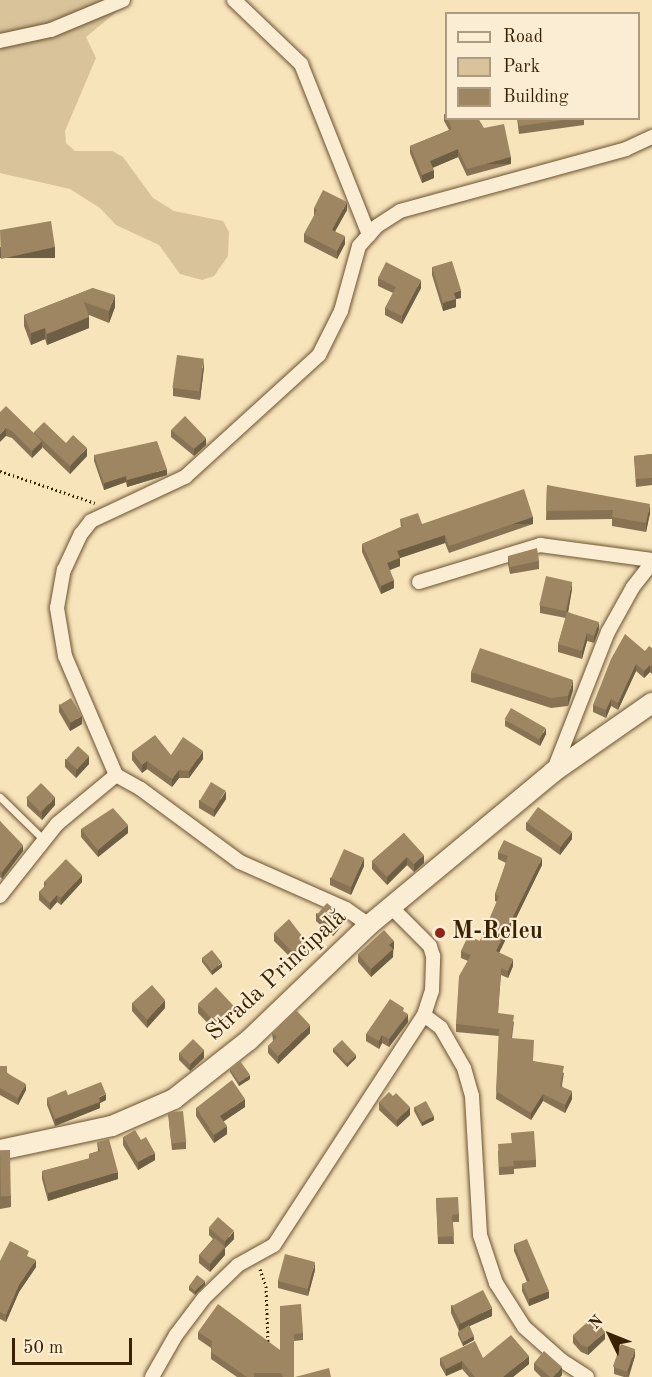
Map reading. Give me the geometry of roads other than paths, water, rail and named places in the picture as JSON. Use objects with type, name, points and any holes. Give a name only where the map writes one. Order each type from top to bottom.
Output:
[{"type":"street","points":[[0,41],[51,30],[123,0]]},
{"type":"street","points":[[234,0],[301,64],[369,235]]},
{"type":"street","points":[[369,925],[346,909],[240,862],[141,789],[116,775],[65,656],[57,608],[64,570],[81,534],[91,521],[185,477],[319,355],[341,311],[359,246],[369,235],[400,211],[626,149],[652,137]]},
{"type":"street","name":"Strada Principală","points":[[419,582],[540,545],[652,562],[633,586],[608,632],[553,772]]},
{"type":"street","name":"Strada Principală","points":[[0,1150],[112,1126],[174,1099],[249,1040],[369,925],[553,772],[652,703]]},
{"type":"street","points":[[0,896],[57,824],[116,775]]},
{"type":"street","points":[[152,1377],[176,1335],[204,1298],[237,1265],[274,1245],[424,1015],[432,992],[433,956],[430,946],[392,908]]},
{"type":"street","points":[[424,1015],[441,1028],[464,1068],[472,1096],[480,1235],[496,1283],[524,1327],[561,1360],[587,1377]]},
{"type":"lane","points":[[0,797],[45,841]]},
{"type":"place","name":"M-Releu","points":[[440,933]]}]
